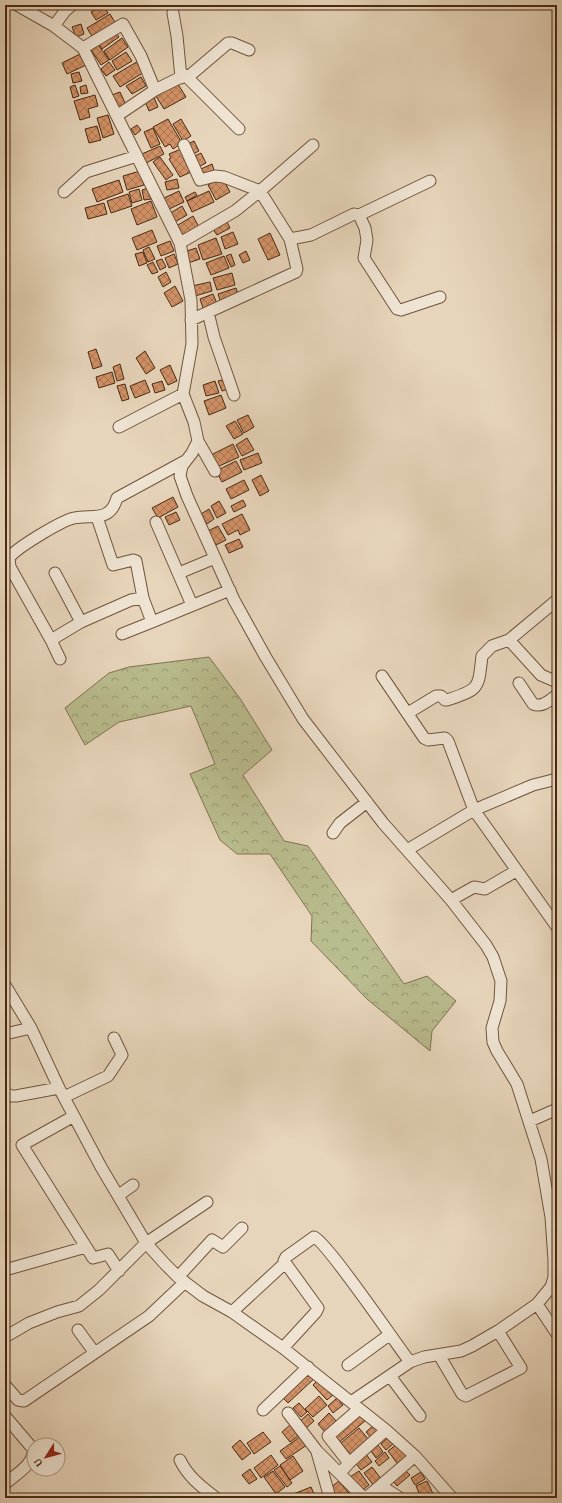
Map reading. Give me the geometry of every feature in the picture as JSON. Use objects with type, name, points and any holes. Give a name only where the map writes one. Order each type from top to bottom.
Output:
[{"type":"street","points":[[17,5],[54,26],[84,48],[180,243],[189,283],[192,344],[183,394],[194,422],[198,441],[215,471]]},
{"type":"street","points":[[54,26],[65,11],[72,5]]},
{"type":"street","points":[[173,13],[184,77],[239,129]]},
{"type":"street","points":[[84,48],[123,24],[141,56],[155,90]]},
{"type":"street","points":[[118,115],[155,90],[176,78],[184,77],[228,43],[232,43],[249,50]]},
{"type":"street","points":[[184,145],[200,180],[215,176],[224,177],[260,191],[290,239],[298,269],[296,272],[191,320]]},
{"type":"street","points":[[180,243],[234,211],[260,191],[313,145]]},
{"type":"street","points":[[64,192],[86,172],[137,156]]},
{"type":"street","points":[[290,239],[311,235],[342,219],[354,214],[359,215],[430,181]]},
{"type":"street","points":[[359,215],[367,240],[364,258],[397,309],[401,310],[440,298]]},
{"type":"street","points":[[208,312],[214,337],[234,395]]},
{"type":"street","points":[[119,427],[183,394]]},
{"type":"street","points":[[198,441],[180,471],[182,484],[230,590],[265,656],[303,718],[383,823],[451,900],[493,956],[501,981],[500,1001],[492,1028],[493,1042],[517,1084],[531,1123],[554,1215],[554,1285],[537,1304],[498,1331],[461,1351],[424,1357],[410,1362],[390,1376],[355,1405],[328,1436],[349,1463]]},
{"type":"street","points":[[60,659],[10,567],[9,558],[13,553],[64,522],[75,518],[97,517],[112,509],[115,506],[117,498],[185,461]]},
{"type":"street","points":[[97,517],[113,565],[133,560],[136,561],[143,598],[152,622]]},
{"type":"street","points":[[156,522],[192,605]]},
{"type":"street","points":[[179,573],[215,558]]},
{"type":"street","points":[[55,573],[81,622]]},
{"type":"street","points":[[122,634],[230,590]]},
{"type":"street","points":[[51,640],[81,622],[131,600],[143,598]]},
{"type":"street","points":[[408,713],[436,696],[440,696],[444,700],[448,700],[475,688],[479,682],[482,656],[492,646],[509,640],[557,600]]},
{"type":"street","points":[[509,640],[540,674],[557,682]]},
{"type":"street","points":[[382,676],[426,740],[445,738],[448,740],[474,810],[557,927]]},
{"type":"street","points":[[519,683],[533,704],[537,706],[544,704],[557,695]]},
{"type":"street","points":[[407,850],[474,810],[533,785],[557,779]]},
{"type":"street","points":[[334,833],[340,823],[367,802]]},
{"type":"street","points":[[451,900],[474,887],[485,889],[516,871]]},
{"type":"street","points":[[5,985],[31,1028],[61,1092],[101,1167],[119,1195],[146,1243],[181,1279],[203,1296],[232,1312],[284,1348],[386,1430],[415,1456],[452,1498]]},
{"type":"street","points":[[5,1034],[31,1028]]},
{"type":"street","points":[[5,1093],[11,1096],[16,1096],[61,1092],[108,1076],[122,1055],[114,1038]]},
{"type":"street","points":[[531,1123],[557,1109]]},
{"type":"street","points":[[74,1116],[22,1145],[94,1258],[108,1254],[119,1271]]},
{"type":"street","points":[[119,1195],[133,1185]]},
{"type":"street","points":[[5,1337],[29,1323],[57,1312],[79,1306],[119,1271],[146,1243],[207,1202]]},
{"type":"street","points":[[5,1385],[18,1400],[24,1401],[149,1316],[212,1240],[223,1246],[242,1228]]},
{"type":"street","points":[[232,1312],[285,1263],[286,1257],[311,1237],[316,1237],[410,1362]]},
{"type":"street","points":[[5,1270],[86,1247]]},
{"type":"street","points":[[284,1348],[318,1308],[285,1263]]},
{"type":"street","points":[[537,1304],[557,1334]]},
{"type":"street","points":[[78,1330],[94,1352]]},
{"type":"street","points":[[439,1355],[462,1394],[466,1396],[521,1368],[498,1331]]},
{"type":"street","points":[[348,1365],[389,1335]]},
{"type":"street","points":[[263,1410],[308,1367]]},
{"type":"street","points":[[390,1376],[420,1416]]},
{"type":"street","points":[[288,1413],[317,1451],[365,1498],[415,1456]]},
{"type":"street","points":[[5,1416],[33,1449],[34,1456],[5,1484]]},
{"type":"street","points":[[340,1473],[386,1430]]},
{"type":"street","points":[[317,1451],[330,1498]]},
{"type":"street","points":[[180,1460],[190,1477],[216,1498]]},
{"type":"street","points":[[381,1486],[400,1498]]},
{"type":"green space","points":[[209,657],[241,700],[272,750],[243,775],[284,841],[308,846],[404,984],[427,976],[456,1001],[432,1031],[430,1051],[367,999],[311,941],[312,916],[270,854],[237,854],[220,840],[190,774],[215,764],[191,706],[119,722],[85,745],[65,708],[109,673],[129,667]]},
{"type":"building","points":[[103,5],[108,13],[96,20],[91,12]]},
{"type":"building","points":[[110,14],[116,24],[93,38],[87,28]]},
{"type":"building","points":[[81,24],[84,34],[76,37],[72,27]]},
{"type":"building","points":[[115,31],[119,37],[102,49],[98,43]]},
{"type":"building","points":[[122,38],[128,47],[110,60],[104,51]]},
{"type":"building","points":[[97,43],[109,60],[101,65],[90,48]]},
{"type":"building","points":[[126,52],[132,61],[117,70],[112,61]]},
{"type":"building","points":[[80,54],[86,65],[67,74],[62,63]]},
{"type":"building","points":[[140,60],[146,71],[120,87],[113,76]]},
{"type":"building","points":[[109,62],[115,70],[106,76],[101,69]]},
{"type":"building","points":[[79,72],[82,81],[73,83],[71,74]]},
{"type":"building","points":[[141,77],[146,86],[132,94],[126,86]]},
{"type":"building","points":[[176,81],[186,97],[164,109],[154,93]]},
{"type":"building","points":[[75,85],[79,96],[73,98],[70,87]]},
{"type":"building","points":[[86,85],[88,93],[81,94],[80,87]]},
{"type":"building","points":[[120,92],[126,105],[118,108],[112,95]]},
{"type":"building","points":[[95,95],[98,106],[88,109],[90,117],[80,120],[74,101]]},
{"type":"building","points":[[153,95],[158,107],[149,111],[144,99]]},
{"type":"building","points":[[108,115],[114,134],[103,138],[97,118]]},
{"type":"building","points":[[168,119],[182,143],[173,149],[170,144],[165,147],[153,127]]},
{"type":"building","points":[[181,119],[191,136],[183,141],[173,124]]},
{"type":"building","points":[[137,125],[141,130],[135,135],[131,129]]},
{"type":"building","points":[[97,126],[101,140],[89,143],[85,129]]},
{"type":"building","points":[[153,128],[160,144],[151,148],[144,132]]},
{"type":"building","points":[[194,141],[199,151],[191,155],[186,145]]},
{"type":"building","points":[[160,146],[164,154],[146,163],[142,154]]},
{"type":"building","points":[[181,149],[191,172],[180,177],[169,159],[171,158],[169,154]]},
{"type":"building","points":[[201,153],[206,163],[198,167],[193,157]]},
{"type":"building","points":[[160,157],[173,175],[166,180],[153,162]]},
{"type":"building","points":[[212,164],[215,173],[204,177],[201,169]]},
{"type":"building","points":[[140,171],[144,185],[127,190],[123,176]]},
{"type":"building","points":[[222,177],[230,192],[216,200],[208,185]]},
{"type":"building","points":[[177,179],[179,188],[167,190],[165,182]]},
{"type":"building","points":[[119,180],[123,192],[97,202],[92,189]]},
{"type":"building","points":[[148,188],[151,199],[144,200],[142,190]]},
{"type":"building","points":[[139,189],[142,200],[132,203],[129,192]]},
{"type":"building","points":[[179,191],[184,202],[167,210],[162,199]]},
{"type":"building","points":[[209,191],[214,202],[192,212],[187,201]]},
{"type":"building","points":[[195,192],[197,195],[187,201],[185,197]]},
{"type":"building","points":[[128,194],[132,206],[111,213],[107,201]]},
{"type":"building","points":[[151,201],[157,217],[137,225],[131,209]]},
{"type":"building","points":[[104,203],[107,214],[88,219],[85,208]]},
{"type":"building","points":[[182,206],[187,215],[173,223],[169,214]]},
{"type":"building","points":[[193,216],[200,229],[181,241],[173,228]]},
{"type":"building","points":[[226,220],[230,228],[217,235],[212,228]]},
{"type":"building","points":[[152,230],[157,242],[137,250],[132,238]]},
{"type":"building","points":[[233,232],[238,244],[225,249],[221,237]]},
{"type":"building","points":[[270,233],[280,255],[268,260],[258,239]]},
{"type":"building","points":[[216,238],[222,254],[203,260],[198,245]]},
{"type":"building","points":[[170,241],[174,251],[161,256],[157,246]]},
{"type":"building","points":[[149,247],[155,259],[148,262],[143,250]]},
{"type":"building","points":[[196,248],[200,259],[188,263],[184,252]]},
{"type":"building","points":[[246,251],[250,260],[243,263],[239,255]]},
{"type":"building","points":[[143,252],[147,263],[139,266],[135,254]]},
{"type":"building","points":[[174,254],[178,264],[169,268],[165,258]]},
{"type":"building","points":[[231,254],[235,265],[231,267],[226,256]]},
{"type":"building","points":[[224,256],[229,268],[211,275],[206,263]]},
{"type":"building","points":[[162,259],[166,267],[160,270],[156,261]]},
{"type":"building","points":[[153,262],[158,272],[152,274],[147,265]]},
{"type":"building","points":[[166,272],[171,282],[163,287],[158,277]]},
{"type":"building","points":[[232,273],[235,285],[217,290],[213,278]]},
{"type":"building","points":[[210,282],[212,291],[195,296],[192,286]]},
{"type":"building","points":[[175,286],[183,301],[172,307],[164,293]]},
{"type":"building","points":[[236,288],[239,297],[221,303],[218,294]]},
{"type":"building","points":[[213,294],[218,306],[204,311],[200,299]]},
{"type":"building","points":[[96,349],[102,366],[93,369],[88,352]]},
{"type":"building","points":[[145,351],[155,368],[146,374],[136,358]]},
{"type":"building","points":[[120,364],[124,379],[117,381],[113,367]]},
{"type":"building","points":[[170,365],[177,381],[168,385],[160,370]]},
{"type":"building","points":[[112,372],[115,383],[99,388],[96,377]]},
{"type":"building","points":[[226,379],[229,389],[222,391],[218,381]]},
{"type":"building","points":[[145,380],[150,392],[135,398],[130,386]]},
{"type":"building","points":[[162,381],[165,390],[155,393],[152,384]]},
{"type":"building","points":[[215,381],[219,393],[206,396],[203,385]]},
{"type":"building","points":[[125,384],[129,399],[122,401],[117,386]]},
{"type":"building","points":[[221,395],[226,408],[209,415],[204,401]]},
{"type":"building","points":[[248,415],[254,427],[244,433],[237,420]]},
{"type":"building","points":[[235,421],[243,434],[234,439],[226,426]]},
{"type":"building","points":[[247,438],[254,450],[242,456],[236,445]]},
{"type":"building","points":[[233,444],[239,457],[217,467],[211,455]]},
{"type":"building","points":[[258,453],[262,463],[244,470],[240,460]]},
{"type":"building","points":[[236,461],[242,472],[222,482],[216,471]]},
{"type":"building","points":[[261,475],[269,491],[260,496],[252,480]]},
{"type":"building","points":[[244,480],[249,490],[231,499],[226,489]]},
{"type":"building","points":[[173,497],[178,507],[158,518],[152,508]]},
{"type":"building","points":[[243,500],[246,506],[234,512],[231,506]]},
{"type":"building","points":[[219,501],[226,513],[217,518],[211,506]]},
{"type":"building","points":[[209,509],[214,519],[207,524],[201,514]]},
{"type":"building","points":[[176,512],[180,520],[169,525],[165,517]]},
{"type":"building","points":[[242,514],[250,530],[240,535],[238,530],[228,535],[222,524]]},
{"type":"building","points":[[218,526],[226,540],[216,545],[208,531]]},
{"type":"building","points":[[239,539],[243,547],[229,553],[225,545]]},
{"type":"building","points":[[308,1370],[316,1377],[288,1403],[281,1396]]},
{"type":"building","points":[[319,1379],[333,1395],[327,1400],[313,1385]]},
{"type":"building","points":[[319,1396],[327,1405],[313,1417],[305,1409]]},
{"type":"building","points":[[337,1398],[343,1405],[333,1413],[328,1406]]},
{"type":"building","points":[[299,1403],[307,1412],[301,1417],[293,1408]]},
{"type":"building","points":[[357,1412],[365,1421],[337,1444],[330,1436]]},
{"type":"building","points":[[329,1413],[337,1422],[325,1432],[318,1424]]},
{"type":"building","points":[[308,1414],[314,1421],[304,1430],[298,1423]]},
{"type":"building","points":[[290,1425],[298,1436],[290,1442],[282,1432]]},
{"type":"building","points":[[374,1425],[381,1432],[372,1439],[366,1432]]},
{"type":"building","points":[[359,1428],[369,1440],[351,1455],[341,1443]]},
{"type":"building","points":[[263,1432],[271,1442],[254,1454],[247,1443]]},
{"type":"building","points":[[301,1436],[307,1445],[286,1459],[280,1451]]},
{"type":"building","points":[[389,1437],[394,1443],[386,1450],[381,1444]]},
{"type":"building","points":[[240,1440],[251,1453],[242,1460],[232,1447]]},
{"type":"building","points":[[376,1442],[383,1452],[376,1458],[368,1447]]},
{"type":"building","points":[[397,1444],[409,1459],[400,1467],[388,1451]]},
{"type":"building","points":[[385,1452],[389,1458],[379,1466],[375,1461]]},
{"type":"building","points":[[365,1453],[372,1462],[361,1470],[354,1461]]},
{"type":"building","points":[[271,1455],[278,1465],[261,1478],[254,1468]]},
{"type":"building","points":[[293,1456],[303,1471],[290,1480],[280,1465]]},
{"type":"building","points":[[280,1466],[292,1483],[287,1487],[274,1470]]},
{"type":"building","points":[[372,1467],[382,1480],[374,1486],[364,1473]]},
{"type":"building","points":[[250,1469],[257,1479],[249,1484],[242,1475]]},
{"type":"building","points":[[405,1470],[410,1475],[397,1486],[393,1481]]},
{"type":"building","points":[[273,1471],[285,1487],[276,1494],[264,1477]]},
{"type":"building","points":[[359,1471],[369,1485],[360,1492],[350,1477]]},
{"type":"building","points":[[421,1472],[425,1479],[415,1485],[411,1478]]},
{"type":"building","points":[[339,1481],[352,1497],[338,1498],[330,1488]]},
{"type":"building","points":[[427,1481],[435,1498],[421,1498],[416,1486]]},
{"type":"building","points":[[311,1487],[316,1498],[292,1498],[291,1495]]}]
